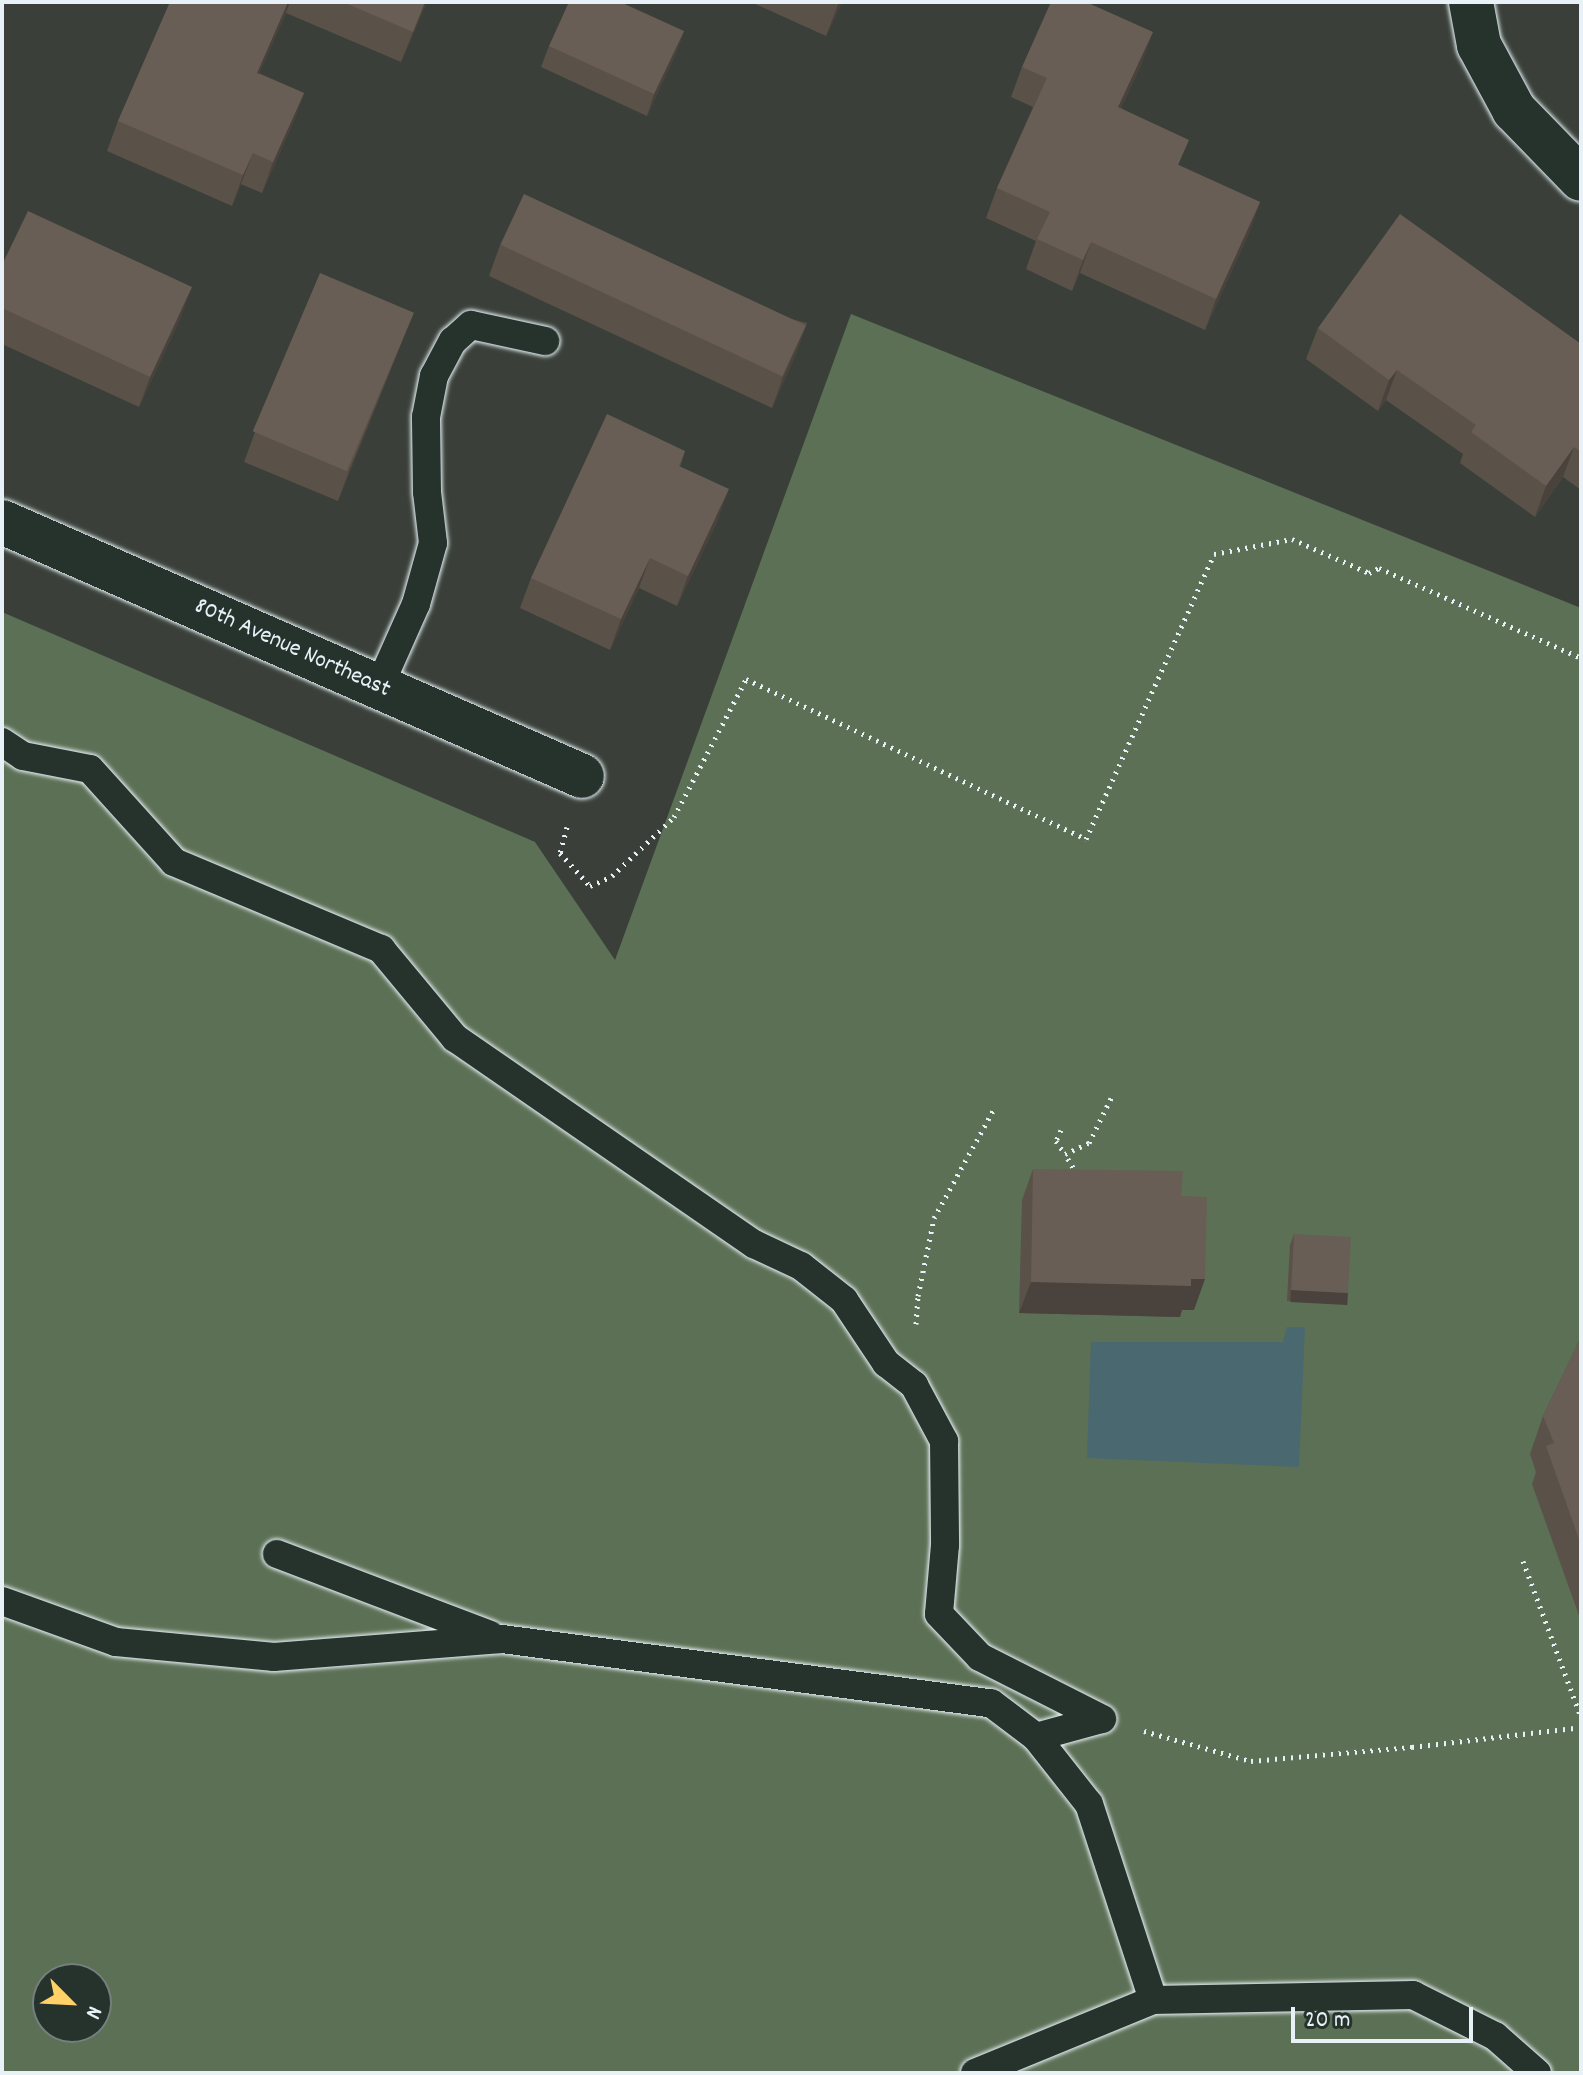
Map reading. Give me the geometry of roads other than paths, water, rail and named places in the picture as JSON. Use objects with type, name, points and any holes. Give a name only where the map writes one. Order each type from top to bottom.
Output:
[{"type":"street","points":[[1471,2],[1479,45],[1514,110],[1581,179]]},
{"type":"street","name":"80th Avenue Northeast","points":[[2,522],[582,776]]},
{"type":"lane","points":[[379,687],[416,604],[433,543],[427,492],[426,417],[434,376],[453,341],[471,325],[545,341]]},
{"type":"lane","points":[[2,742],[23,756],[90,769],[174,862],[381,949],[455,1038],[754,1244],[801,1266],[844,1300],[886,1363],[914,1385],[944,1441],[945,1545],[939,1614],[980,1657],[1102,1719],[1036,1737]]},
{"type":"lane","points":[[277,1554],[502,1639]]},
{"type":"lane","points":[[2,1601],[116,1642],[274,1657],[502,1639],[991,1703],[1036,1737],[1089,1804],[1153,2000]]},
{"type":"lane","points":[[975,2073],[1153,2000],[1413,1995],[1495,2036],[1537,2073]]},
{"type":"water","points":[[1287,1327],[1305,1327],[1299,1467],[1087,1458],[1091,1342],[1283,1342]]}]
